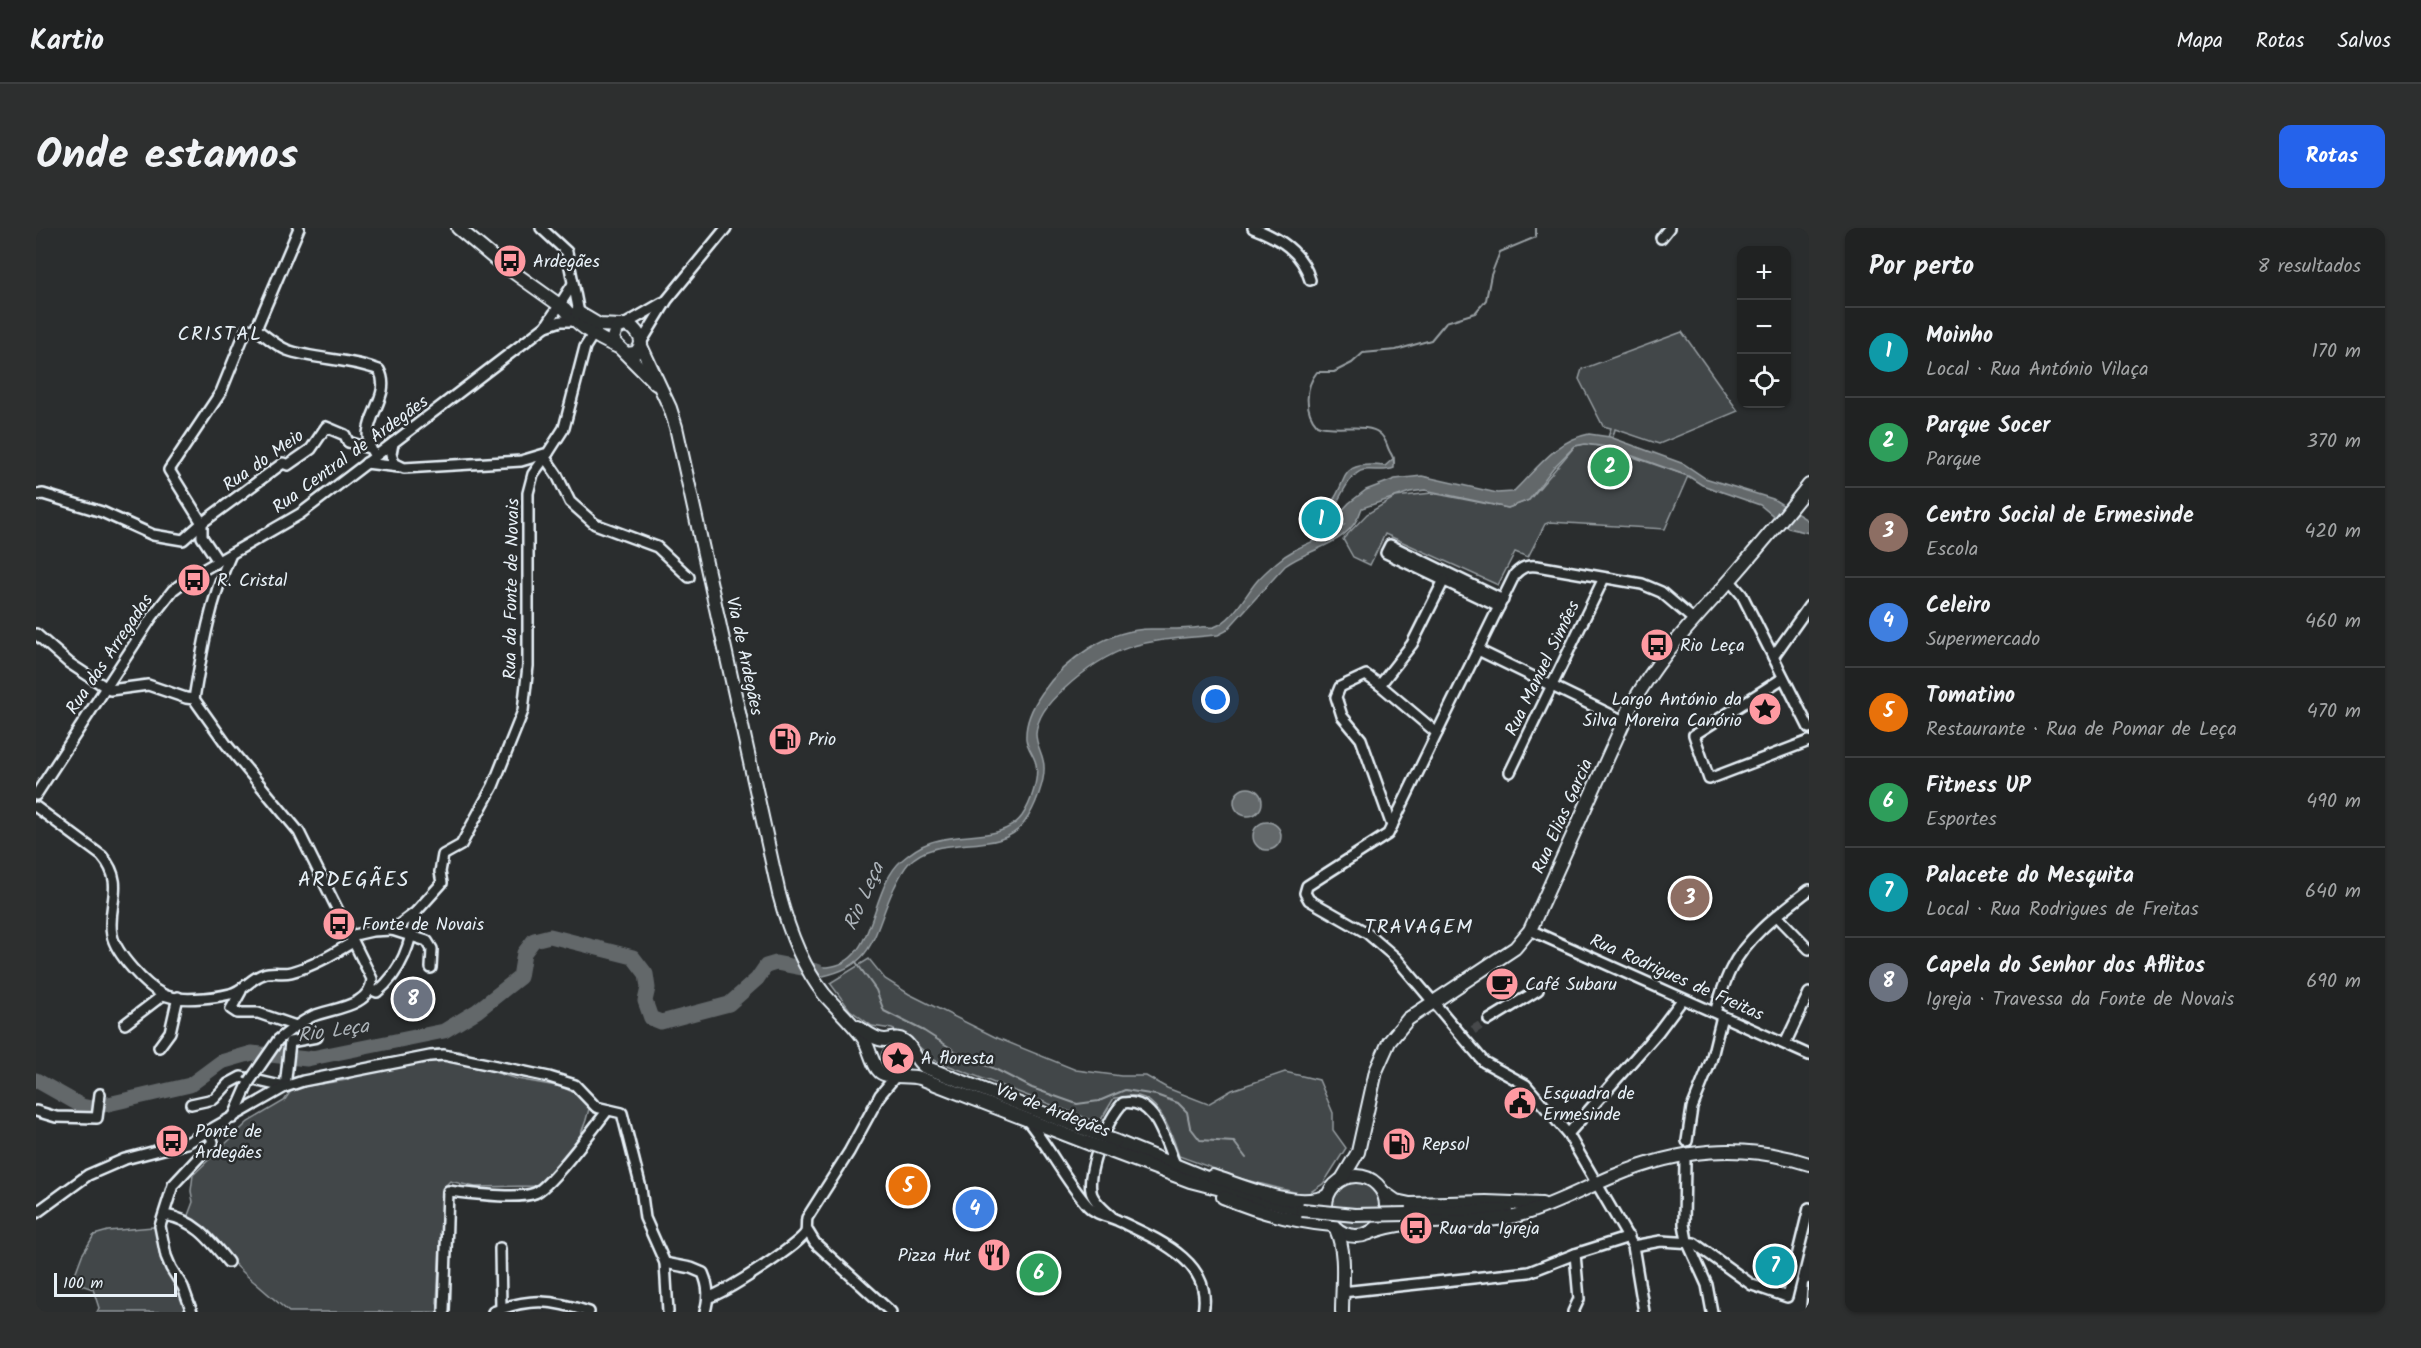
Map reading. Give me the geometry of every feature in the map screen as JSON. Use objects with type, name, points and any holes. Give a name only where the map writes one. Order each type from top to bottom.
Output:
[{"type":"main road","points":[[458,228],[495,259],[578,317],[598,325],[622,326],[633,328],[641,343],[635,353],[622,350],[615,343],[614,333],[622,326]]},
{"type":"main road","name":"Via de Ardegães","points":[[578,317],[594,333],[622,350],[663,391]]},
{"type":"main road","name":"Via de Ardegães","points":[[641,343],[663,391],[676,427],[779,894],[795,943],[823,993],[864,1039],[880,1072],[920,1078],[1026,1119],[1092,1138]]},
{"type":"main road","name":"Rua Elias Garcia","points":[[1342,1179],[1358,1152],[1376,1071],[1389,1042],[1408,1019],[1515,948],[1530,930],[1624,721],[1645,680],[1660,658],[1730,581],[1809,485]]},
{"type":"main road","name":"Via de Ardegães","points":[[847,1020],[871,1036],[906,1042],[913,1056],[925,1067],[1092,1138],[1259,1200],[1302,1210],[1354,1215],[1486,1212],[1546,1204]]},
{"type":"main road","points":[[874,1059],[875,1051],[885,1040]]},
{"type":"main road","points":[[898,1076],[908,1070],[913,1056]]},
{"type":"main road","name":"Via de Ardegães","points":[[1113,1146],[1174,1164],[1214,1193],[1258,1211],[1334,1227]]},
{"type":"main road","points":[[1334,1227],[1350,1235],[1364,1234],[1392,1225],[1486,1221],[1526,1213],[1636,1168],[1682,1154],[1726,1150],[1790,1158],[1809,1164]]},
{"type":"main road","name":"Rua Elias Garcia","points":[[1358,1152],[1365,1177]]},
{"type":"main road","name":"Via de Ardegães","points":[[1189,1175],[1305,1202],[1327,1196]]},
{"type":"main road","points":[[1342,1312],[1341,1241],[1326,1214],[1327,1196],[1330,1189],[1342,1179],[1357,1175],[1365,1177],[1396,1200],[1410,1204],[1486,1202],[1546,1204]]},
{"type":"main road","points":[[1343,1263],[1364,1234],[1377,1227],[1386,1210],[1383,1192]]},
{"type":"street","points":[[218,561],[202,537],[202,524],[169,470],[221,392],[299,228]]},
{"type":"street","points":[[541,228],[567,252],[578,317]]},
{"type":"street","points":[[641,343],[667,300],[726,228]]},
{"type":"street","points":[[1253,228],[1286,243],[1294,252],[1310,280]]},
{"type":"street","points":[[1661,238],[1669,228]]},
{"type":"street","name":"Rua Central de Ardegães","points":[[231,554],[300,514],[546,326],[562,307],[573,284]]},
{"type":"street","points":[[622,326],[667,300]]},
{"type":"street","name":"Rua Central de Ardegães","points":[[546,326],[578,317]]},
{"type":"street","points":[[251,329],[290,351],[345,360],[378,370],[383,385],[366,437],[375,456]]},
{"type":"street","points":[[366,463],[416,468],[510,462],[547,456],[564,428],[585,347],[594,333]]},
{"type":"street","name":"Rua do Meio","points":[[36,495],[43,494],[82,506],[125,521],[153,535],[183,540],[283,463],[288,465],[302,458],[315,445],[324,428],[328,426],[345,435],[348,442],[369,447]]},
{"type":"street","points":[[393,443],[392,454],[397,465]]},
{"type":"street","points":[[547,456],[570,502],[595,524],[657,547],[689,577]]},
{"type":"street","name":"Rua da Fonte de Novais","points":[[392,930],[416,912],[442,883],[440,872],[443,855],[461,845],[493,786],[523,711],[528,666],[528,493],[533,474],[547,456]]},
{"type":"street","points":[[1390,545],[1501,603],[1444,580],[1386,553],[1390,545]]},
{"type":"street","points":[[231,554],[223,572],[204,641],[194,699],[226,744],[298,832],[372,979],[370,990],[359,1000],[341,1009],[313,1017],[296,1026],[278,1040],[249,1082],[233,1118]]},
{"type":"street","name":"Rua das Arregadas","points":[[36,795],[152,617],[173,590],[203,568],[231,554]]},
{"type":"street","points":[[1644,1312],[1633,1246],[1568,1134],[1526,1085],[1488,1066],[1396,958],[1367,933],[1309,900],[1305,893],[1307,886],[1388,834],[1515,574],[1520,569],[1529,566],[1642,584],[1661,592],[1694,620]]},
{"type":"street","name":"Rua Manuel Simões","points":[[1510,772],[1604,578]]},
{"type":"street","points":[[1380,685],[1412,644],[1444,580]]},
{"type":"street","points":[[1730,581],[1742,595],[1809,728]]},
{"type":"street","points":[[1773,657],[1809,606]]},
{"type":"street","points":[[36,634],[69,663],[110,690],[148,685],[194,699]]},
{"type":"street","points":[[1478,650],[1624,721]]},
{"type":"street","points":[[1392,826],[1361,739],[1342,716],[1336,697],[1341,687],[1366,675],[1437,733]]},
{"type":"street","points":[[1783,678],[1694,735],[1709,779],[1809,741]]},
{"type":"street","points":[[36,807],[102,856],[110,865],[115,883],[112,935],[120,954],[144,980],[163,995],[178,997],[204,999],[241,991]]},
{"type":"street","points":[[1687,1141],[1692,1108],[1711,1061],[1718,1014],[1735,962],[1748,944],[1809,890]]},
{"type":"street","name":"Rua da Fonte de Novais","points":[[370,990],[376,992],[390,981],[400,965],[416,912]]},
{"type":"street","points":[[1777,916],[1809,949]]},
{"type":"street","points":[[296,1026],[258,1013],[237,1013],[231,1009],[250,980],[266,973],[290,972],[319,962],[352,939],[372,931],[392,930],[411,934],[427,941],[432,950],[431,968]]},
{"type":"street","name":"Rua Rodrigues de Freitas","points":[[1530,930],[1809,1055]]},
{"type":"street","points":[[1489,1020],[1538,990]]},
{"type":"street","points":[[1785,1044],[1809,993]]},
{"type":"street","points":[[125,1024],[163,995]]},
{"type":"street","points":[[159,1047],[170,1032],[178,997]]},
{"type":"street","points":[[1568,1134],[1658,1032],[1682,1000]]},
{"type":"street","points":[[1463,1036],[1473,1030]]},
{"type":"street","points":[[285,1088],[287,1051],[290,1042],[317,1037]]},
{"type":"street","points":[[36,1213],[88,1175],[125,1159],[187,1143],[285,1088],[303,1081],[417,1058],[444,1055],[566,1082],[575,1085],[596,1107],[622,1113],[645,1203],[645,1218],[665,1263],[668,1312]]},
{"type":"street","points":[[891,1312],[815,1243],[807,1230],[807,1218],[849,1152],[880,1095],[898,1076]]},
{"type":"street","points":[[191,1104],[214,1099],[228,1084],[241,1077],[285,1088]]},
{"type":"street","points":[[36,1111],[56,1117],[98,1118],[100,1094]]},
{"type":"street","points":[[1115,1220],[1091,1194],[1090,1179],[1108,1124],[1123,1103],[1134,1101],[1144,1106],[1155,1119],[1174,1164]]},
{"type":"street","points":[[444,1311],[448,1191],[492,1196],[535,1194],[548,1184],[608,1110]]},
{"type":"street","points":[[1026,1119],[1089,1208],[1187,1259],[1201,1282],[1205,1304],[1203,1312]]},
{"type":"street","points":[[192,1312],[183,1287],[171,1269],[166,1256],[160,1226],[173,1185],[213,1142],[209,1131]]},
{"type":"street","points":[[1685,1161],[1682,1214],[1687,1241],[1707,1286],[1712,1312]]},
{"type":"street","points":[[1633,1246],[1661,1241],[1694,1243],[1752,1285],[1787,1297],[1809,1208]]},
{"type":"street","points":[[165,1215],[181,1218],[194,1226],[209,1239],[228,1262]]},
{"type":"street","points":[[709,1297],[719,1295],[763,1265],[789,1251],[807,1230]]},
{"type":"street","points":[[1342,1292],[1529,1272],[1629,1237]]},
{"type":"street","points":[[500,1248],[497,1310],[534,1301],[554,1301],[590,1312]]},
{"type":"street","points":[[1573,1312],[1579,1299],[1575,1254]]},
{"type":"street","points":[[1697,1264],[1712,1256]]},
{"type":"street","points":[[665,1263],[703,1273],[708,1284],[709,1297],[705,1312]]},
{"type":"shaded area","points":[[1682,332],[1738,411],[1659,444],[1615,429],[1610,449],[1688,476],[1665,529],[1550,522],[1545,524],[1528,557],[1515,552],[1498,585],[1385,534],[1370,565],[1353,557],[1343,539],[1367,514],[1395,497],[1432,493],[1508,508],[1529,500],[1575,446],[1585,444],[1605,447],[1611,428],[1603,426],[1579,379],[1582,369]]},
{"type":"shaded area","points":[[1589,434],[1610,437],[1684,464],[1705,478],[1773,499],[1809,521],[1809,533],[1788,528],[1760,505],[1702,485],[1688,476],[1608,447],[1585,444],[1575,446],[1553,468],[1529,500],[1508,508],[1425,490],[1410,492],[1362,508],[1356,521],[1339,538],[1285,566],[1226,631],[1218,635],[1153,642],[1118,652],[1101,660],[1064,689],[1046,709],[1037,727],[1036,738],[1043,760],[1044,775],[1036,802],[1024,823],[1013,833],[999,840],[951,846],[920,854],[908,864],[902,873],[869,948],[861,958],[849,967],[813,978],[807,965],[830,967],[847,960],[859,948],[890,874],[908,855],[922,846],[940,840],[1003,830],[1022,816],[1031,798],[1037,770],[1026,739],[1028,720],[1042,693],[1052,680],[1089,648],[1119,634],[1135,630],[1212,627],[1221,624],[1233,614],[1259,578],[1284,556],[1344,525],[1330,524],[1323,511],[1332,502],[1345,476],[1357,467],[1385,466],[1394,458],[1394,468],[1364,470],[1354,476],[1345,487],[1332,512],[1333,516],[1337,516],[1366,490],[1395,479],[1422,476],[1497,493],[1513,492],[1566,442]]},
{"type":"shaded area","points":[[1248,788],[1258,792],[1262,802],[1258,812],[1248,816],[1238,812],[1234,802],[1238,792]]},
{"type":"shaded area","points":[[1267,822],[1277,826],[1281,836],[1277,846],[1267,850],[1257,846],[1253,836],[1257,826]]},
{"type":"shaded area","points":[[869,959],[885,979],[909,994],[995,1037],[1076,1070],[1121,1076],[1146,1076],[1167,1088],[1208,1104],[1232,1090],[1285,1072],[1319,1080],[1333,1113],[1333,1130],[1346,1148],[1323,1184],[1306,1195],[1242,1179],[1179,1156],[1169,1129],[1159,1111],[1146,1099],[1138,1096],[1114,1098],[1099,1123],[934,1060],[908,1037],[892,1029],[872,1026],[850,1010],[830,983]]},
{"type":"shaded area","points":[[888,1045],[898,1045],[905,1052],[905,1062],[898,1069],[888,1069],[881,1062],[881,1052]]},
{"type":"shaded area","points":[[437,1049],[467,1052],[481,1068],[517,1079],[562,1087],[583,1097],[589,1109],[576,1143],[556,1169],[538,1186],[475,1187],[450,1181],[443,1188],[437,1303],[440,1312],[289,1312],[246,1275],[187,1218],[193,1202],[191,1191],[193,1175],[248,1122],[284,1101],[293,1088],[347,1080],[360,1071],[422,1056]]},
{"type":"shaded area","points":[[1350,1181],[1360,1181],[1375,1191],[1379,1205],[1378,1214],[1369,1225],[1360,1229],[1350,1229],[1335,1219],[1331,1210],[1331,1200],[1341,1185]]},
{"type":"shaded area","points":[[153,1227],[163,1229],[175,1277],[191,1312],[97,1312],[99,1308],[93,1289],[81,1285],[75,1274],[82,1255],[94,1235],[108,1231]]},
{"type":"waterway","points":[[1394,463],[1384,438],[1374,430],[1317,425],[1308,406],[1308,392],[1313,378],[1317,372],[1334,372],[1352,363],[1363,353],[1396,350],[1431,340],[1446,322],[1475,313],[1486,300],[1491,275],[1500,252],[1536,237],[1536,228]]},
{"type":"waterway","name":"Rio Leça","points":[[36,1080],[82,1106],[91,1108],[190,1085],[221,1062],[252,1053],[307,1059],[444,1031],[477,1011],[520,977],[524,953],[534,940],[550,936],[633,957],[646,974],[648,988],[645,1001],[651,1018],[661,1022],[729,1004],[757,979],[766,966],[776,963],[817,971]]},
{"type":"waterway","points":[[856,962],[876,990],[884,1011],[924,1031],[971,1061],[991,1067],[1032,1088],[1077,1104],[1099,1101],[1125,1090],[1156,1095],[1178,1103],[1187,1112],[1190,1127],[1200,1140],[1234,1142],[1246,1158]]},
{"type":"tunnel","points":[[1473,1030],[1489,1020]]},
{"type":"railway","points":[[1807,1312],[1809,1285]]},
{"type":"place","name":"Ardegães","points":[[510,261]]},
{"type":"place","name":"Parque Socer","points":[[1610,467]]},
{"type":"place","name":"Moinho","points":[[1321,519]]},
{"type":"place","name":"R. Cristal","points":[[194,580]]},
{"type":"place","name":"Rio Leça","points":[[1657,645]]},
{"type":"place","name":"Largo António da Silva Moreira Canório","points":[[1765,709]]},
{"type":"place","name":"Prio","points":[[785,739]]},
{"type":"place","name":"Centro Social de Ermesinde","points":[[1690,898]]},
{"type":"place","name":"Fonte de Novais","points":[[339,924]]},
{"type":"place","name":"Café Subaru","points":[[1502,984]]},
{"type":"place","name":"Capela do Senhor dos Aflitos","points":[[413,999]]},
{"type":"place","name":"A floresta","points":[[898,1058]]},
{"type":"place","name":"Esquadra de Ermesinde","points":[[1520,1103]]},
{"type":"place","name":"Ponte de Ardegães","points":[[172,1141]]},
{"type":"place","name":"Repsol","points":[[1399,1144]]},
{"type":"place","name":"Tomatino","points":[[908,1186]]},
{"type":"place","name":"Celeiro","points":[[975,1209]]},
{"type":"place","name":"Rua da Igreja","points":[[1416,1228]]},
{"type":"place","name":"Pizza Hut","points":[[994,1255]]},
{"type":"place","name":"Palacete do Mesquita","points":[[1775,1266]]},
{"type":"place","name":"Fitness UP","points":[[1039,1273]]},
{"type":"district","name":"CRISTAL","points":[[220,333]]},
{"type":"district","name":"ARDEGÃES","points":[[354,879]]},
{"type":"district","name":"TRAVAGEM","points":[[1419,926]]}]
